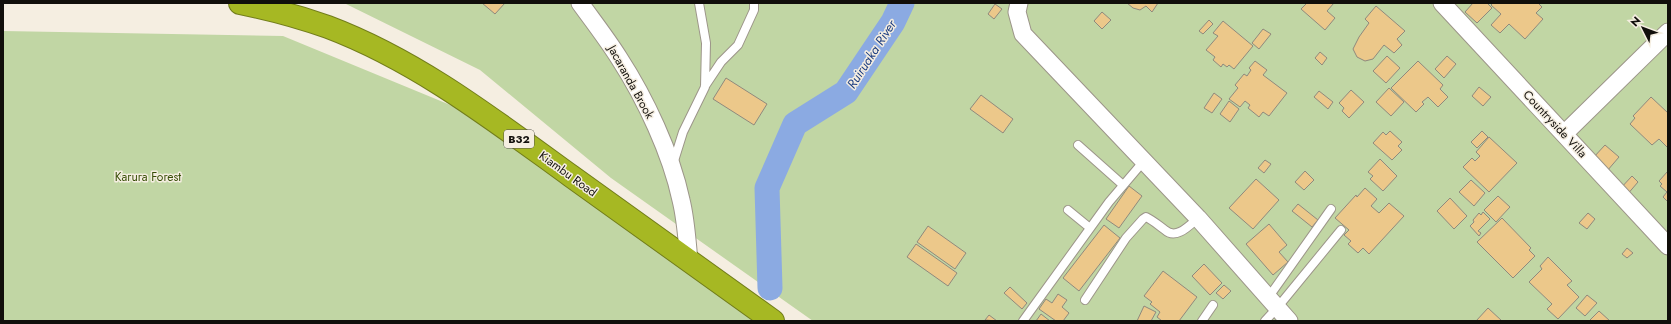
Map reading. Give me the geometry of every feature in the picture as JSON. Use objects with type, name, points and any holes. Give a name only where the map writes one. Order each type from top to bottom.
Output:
[{"type":"highway","name":"Kiambu Road","points":[[240,3],[295,16],[329,28],[380,50],[424,74],[502,126],[773,321]]},
{"type":"street","name":"Jacaranda Brook","points":[[580,3],[620,58],[646,106],[672,167],[682,201],[689,261]]},
{"type":"street","points":[[1019,3],[1017,12],[1023,34],[1198,218],[1289,321]]},
{"type":"street","name":"Countryside Villa","points":[[1442,3],[1668,246]]},
{"type":"street","points":[[1564,134],[1668,32]]},
{"type":"lane","points":[[699,3],[706,43],[705,87]]},
{"type":"lane","points":[[672,167],[683,132],[705,87],[721,62],[738,45],[754,10],[754,3]]},
{"type":"lane","points":[[1078,145],[1123,185]]},
{"type":"lane","points":[[1023,321],[1090,228],[1123,185],[1144,162]]},
{"type":"lane","points":[[1265,321],[1273,303],[1331,209]]},
{"type":"lane","points":[[1068,210],[1090,228]]},
{"type":"lane","points":[[1085,300],[1126,238],[1143,219],[1146,218],[1155,222],[1165,231],[1173,234],[1185,229],[1198,218]]},
{"type":"lane","points":[[1273,303],[1341,230]]},
{"type":"lane","points":[[1202,321],[1212,305]]},
{"type":"green space","points":[[344,3],[1668,3],[1668,321],[813,321],[611,178],[480,70]]},
{"type":"green space","name":"Karura Forest","points":[[3,31],[283,36],[494,123],[767,321],[3,321]]},
{"type":"building","points":[[482,3],[505,3],[495,14]]},
{"type":"building","points":[[1127,3],[1158,3],[1152,12],[1146,6],[1140,10],[1133,8]]},
{"type":"building","points":[[1307,3],[1334,3],[1327,11],[1335,18],[1325,30],[1301,9]]},
{"type":"building","points":[[1473,3],[1487,3],[1492,8],[1477,23],[1465,12]]},
{"type":"building","points":[[1493,3],[1538,3],[1542,7],[1536,13],[1543,19],[1525,39],[1509,24],[1500,33],[1491,25],[1501,14],[1491,5]]},
{"type":"building","points":[[995,4],[1002,9],[994,19],[988,14]]},
{"type":"building","points":[[1376,6],[1405,31],[1397,39],[1402,45],[1394,53],[1384,45],[1373,59],[1365,61],[1357,57],[1353,49],[1369,23],[1365,19]]},
{"type":"building","points":[[1102,12],[1111,20],[1102,29],[1094,21]]},
{"type":"building","points":[[1209,20],[1213,24],[1203,34],[1199,31]]},
{"type":"building","points":[[1223,21],[1253,46],[1234,69],[1229,65],[1227,67],[1223,64],[1221,67],[1213,60],[1215,57],[1206,50],[1218,36],[1213,33]]},
{"type":"building","points":[[1263,29],[1271,34],[1259,49],[1252,43]]},
{"type":"building","points":[[1320,52],[1327,58],[1322,65],[1315,58]]},
{"type":"building","points":[[1387,56],[1400,68],[1386,83],[1373,71]]},
{"type":"building","points":[[1447,56],[1456,64],[1444,78],[1435,69]]},
{"type":"building","points":[[1255,61],[1267,70],[1263,75],[1287,93],[1269,116],[1263,112],[1259,117],[1248,108],[1250,105],[1245,101],[1240,107],[1229,99],[1238,88],[1235,85],[1244,74],[1247,76],[1251,70],[1249,68]]},
{"type":"building","points":[[1418,61],[1443,85],[1440,89],[1448,97],[1438,107],[1428,97],[1422,102],[1424,104],[1416,112],[1391,88]]},
{"type":"building","points":[[726,78],[767,104],[754,125],[713,99]]},
{"type":"building","points":[[1479,87],[1491,97],[1483,106],[1472,96]]},
{"type":"building","points":[[1389,88],[1404,102],[1391,116],[1376,102]]},
{"type":"building","points":[[1351,90],[1364,102],[1349,118],[1342,111],[1344,108],[1339,103]]},
{"type":"building","points":[[1319,91],[1333,102],[1328,109],[1314,97]]},
{"type":"building","points":[[1214,93],[1222,99],[1212,113],[1204,108]]},
{"type":"building","points":[[981,95],[1013,119],[1003,133],[970,109]]},
{"type":"building","points":[[1651,97],[1668,113],[1668,148],[1659,139],[1652,145],[1630,124],[1635,118],[1633,116]]},
{"type":"building","points":[[1229,101],[1239,109],[1230,122],[1220,114]]},
{"type":"building","points":[[1390,131],[1402,142],[1398,146],[1402,150],[1392,160],[1373,143],[1383,132],[1386,135]]},
{"type":"building","points":[[1482,131],[1488,137],[1477,148],[1471,142]]},
{"type":"building","points":[[1489,137],[1517,163],[1489,192],[1463,167],[1472,158],[1475,161],[1480,156],[1476,152]]},
{"type":"building","points":[[1605,145],[1619,157],[1607,171],[1593,158]]},
{"type":"building","points":[[1380,159],[1397,176],[1383,191],[1370,179],[1373,176],[1368,172]]},
{"type":"building","points":[[1265,160],[1271,164],[1264,173],[1258,168]]},
{"type":"building","points":[[1305,171],[1314,180],[1304,190],[1295,182]]},
{"type":"building","points":[[1668,171],[1668,202],[1663,197],[1667,192],[1660,186],[1662,184],[1659,181]]},
{"type":"building","points":[[1632,176],[1638,182],[1626,196],[1619,190]]},
{"type":"building","points":[[1256,179],[1279,200],[1253,229],[1229,208]]},
{"type":"building","points":[[1471,180],[1485,193],[1474,206],[1459,192]]},
{"type":"building","points":[[1129,186],[1142,196],[1119,228],[1106,219]]},
{"type":"building","points":[[1365,188],[1377,199],[1371,206],[1379,213],[1389,203],[1404,216],[1369,254],[1363,248],[1358,253],[1348,244],[1351,241],[1344,235],[1349,230],[1335,218],[1356,195],[1357,197]]},
{"type":"building","points":[[1498,196],[1510,207],[1496,222],[1484,210]]},
{"type":"building","points":[[1450,198],[1467,216],[1454,229],[1437,211]]},
{"type":"building","points":[[1298,204],[1318,220],[1312,227],[1292,211]]},
{"type":"building","points":[[1483,212],[1490,219],[1478,231],[1481,233],[1479,236],[1470,226],[1479,213],[1481,215]]},
{"type":"building","points":[[1588,213],[1595,219],[1587,229],[1579,223]]},
{"type":"building","points":[[1502,218],[1531,248],[1529,250],[1535,256],[1513,278],[1477,242]]},
{"type":"building","points":[[1269,224],[1287,245],[1279,252],[1288,262],[1273,275],[1246,244]]},
{"type":"building","points":[[1104,225],[1120,238],[1079,291],[1063,278]]},
{"type":"building","points":[[928,226],[966,253],[955,269],[917,242]]},
{"type":"building","points":[[916,244],[957,273],[948,286],[907,257]]},
{"type":"building","points":[[1627,248],[1633,253],[1627,258],[1622,254]]},
{"type":"building","points":[[1548,257],[1572,281],[1567,285],[1579,297],[1558,319],[1547,309],[1552,304],[1529,282],[1542,269],[1540,266]]},
{"type":"building","points":[[1204,264],[1222,283],[1210,295],[1192,276]]},
{"type":"building","points":[[1163,271],[1197,297],[1179,321],[1162,321],[1157,317],[1160,312],[1150,304],[1152,302],[1144,296]]},
{"type":"building","points":[[1224,285],[1231,291],[1223,299],[1216,293]]},
{"type":"building","points":[[1010,287],[1027,303],[1022,309],[1004,293]]},
{"type":"building","points":[[1058,294],[1067,300],[1062,307],[1069,313],[1063,321],[1056,321],[1039,309],[1046,299],[1052,303]]},
{"type":"building","points":[[1587,295],[1597,303],[1585,316],[1576,308]]},
{"type":"building","points":[[1144,306],[1156,312],[1151,321],[1137,321]]},
{"type":"building","points":[[1488,308],[1502,321],[1476,321]]},
{"type":"building","points":[[1599,311],[1610,321],[1589,321]]},
{"type":"building","points":[[1041,314],[1050,321],[1036,321]]},
{"type":"building","points":[[989,315],[997,321],[985,320]]},
{"type":"waterway","name":"Ruiruaka River","points":[[770,288],[767,188],[795,124],[846,92],[893,22],[902,3]]}]
